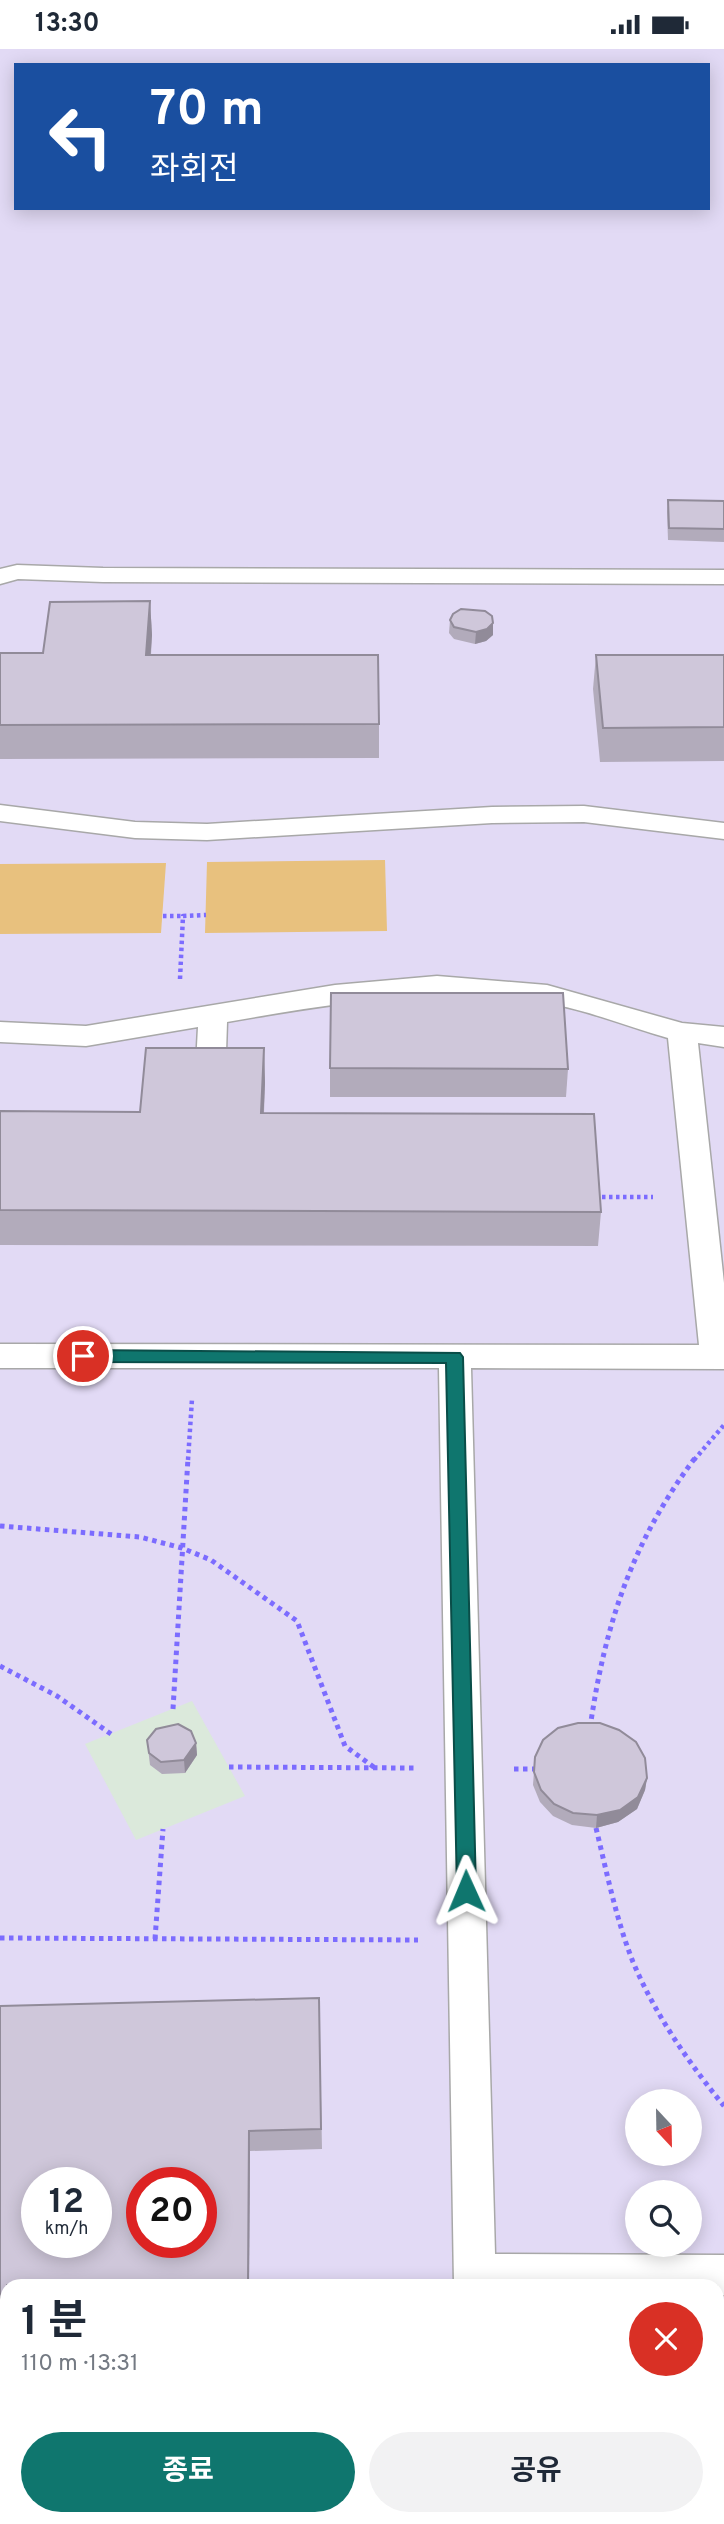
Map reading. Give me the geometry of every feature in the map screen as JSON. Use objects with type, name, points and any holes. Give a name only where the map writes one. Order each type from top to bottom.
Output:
[{"type":"lane","points":[[0,577],[18,572],[101,586],[724,577]]},
{"type":"lane","points":[[0,813],[135,829],[206,832],[492,815],[583,814],[724,831]]},
{"type":"lane","points":[[0,1033],[86,1036],[335,994],[437,985],[547,994],[682,1033],[724,1037]]},
{"type":"lane","points":[[210,1083],[213,1016]]},
{"type":"lane","points":[[0,1356],[720,1357],[682,1033]]},
{"type":"lane","points":[[454,1357],[475,2279]]},
{"type":"lane","points":[[525,2279],[724,2275]]},
{"type":"path","points":[[163,916],[206,915]]},
{"type":"path","points":[[179,1021],[183,916]]},
{"type":"path","points":[[595,1197],[700,1197]]},
{"type":"path","points":[[173,1709],[195,1356]]},
{"type":"path","points":[[590,1735],[597,1671],[615,1603],[649,1524],[692,1459],[724,1425]]},
{"type":"path","points":[[0,1526],[140,1537],[182,1548],[211,1560],[297,1621],[345,1746],[375,1768]]},
{"type":"path","points":[[0,1666],[57,1696],[111,1734]]},
{"type":"path","points":[[229,1767],[534,1769]]},
{"type":"path","points":[[596,1828],[615,1905],[642,1979],[695,2072],[724,2106]]},
{"type":"path","points":[[155,1939],[163,1829]]},
{"type":"path","points":[[0,1938],[467,1940]]},
{"type":"shaded area","points":[[0,49],[724,49],[724,2279],[0,2279]]},
{"type":"shaded area","points":[[385,860],[387,931],[205,933],[207,862]]},
{"type":"shaded area","points":[[166,863],[161,933],[0,934],[0,864]]},
{"type":"shaded area","points":[[192,1701],[245,1796],[136,1840],[85,1744]]},
{"type":"building","points":[[668,500],[724,501],[724,529],[669,528]]},
{"type":"building","points":[[150,601],[146,655],[378,655],[379,724],[0,725],[0,653],[43,653],[50,602]]},
{"type":"building","points":[[461,609],[485,611],[492,616],[493,623],[487,629],[476,632],[454,627],[450,620],[453,614]]},
{"type":"building","points":[[596,655],[724,655],[724,727],[603,728]]},
{"type":"building","points":[[331,993],[563,993],[568,1069],[330,1068]]},
{"type":"building","points":[[146,1048],[264,1048],[261,1113],[594,1114],[601,1212],[0,1210],[0,1111],[140,1112]]},
{"type":"building","points":[[578,1723],[600,1723],[619,1730],[636,1742],[645,1758],[647,1778],[638,1797],[620,1810],[597,1815],[573,1813],[554,1804],[541,1790],[534,1772],[535,1757],[543,1740],[558,1728]]},
{"type":"building","points":[[178,1724],[191,1731],[196,1743],[184,1760],[161,1762],[149,1753],[147,1740],[156,1729]]},
{"type":"building","points":[[319,1998],[321,2129],[249,2131],[248,2279],[0,2279],[0,2006]]},
{"type":"route","points":[[83,1356],[454,1357],[466,1891]]}]
